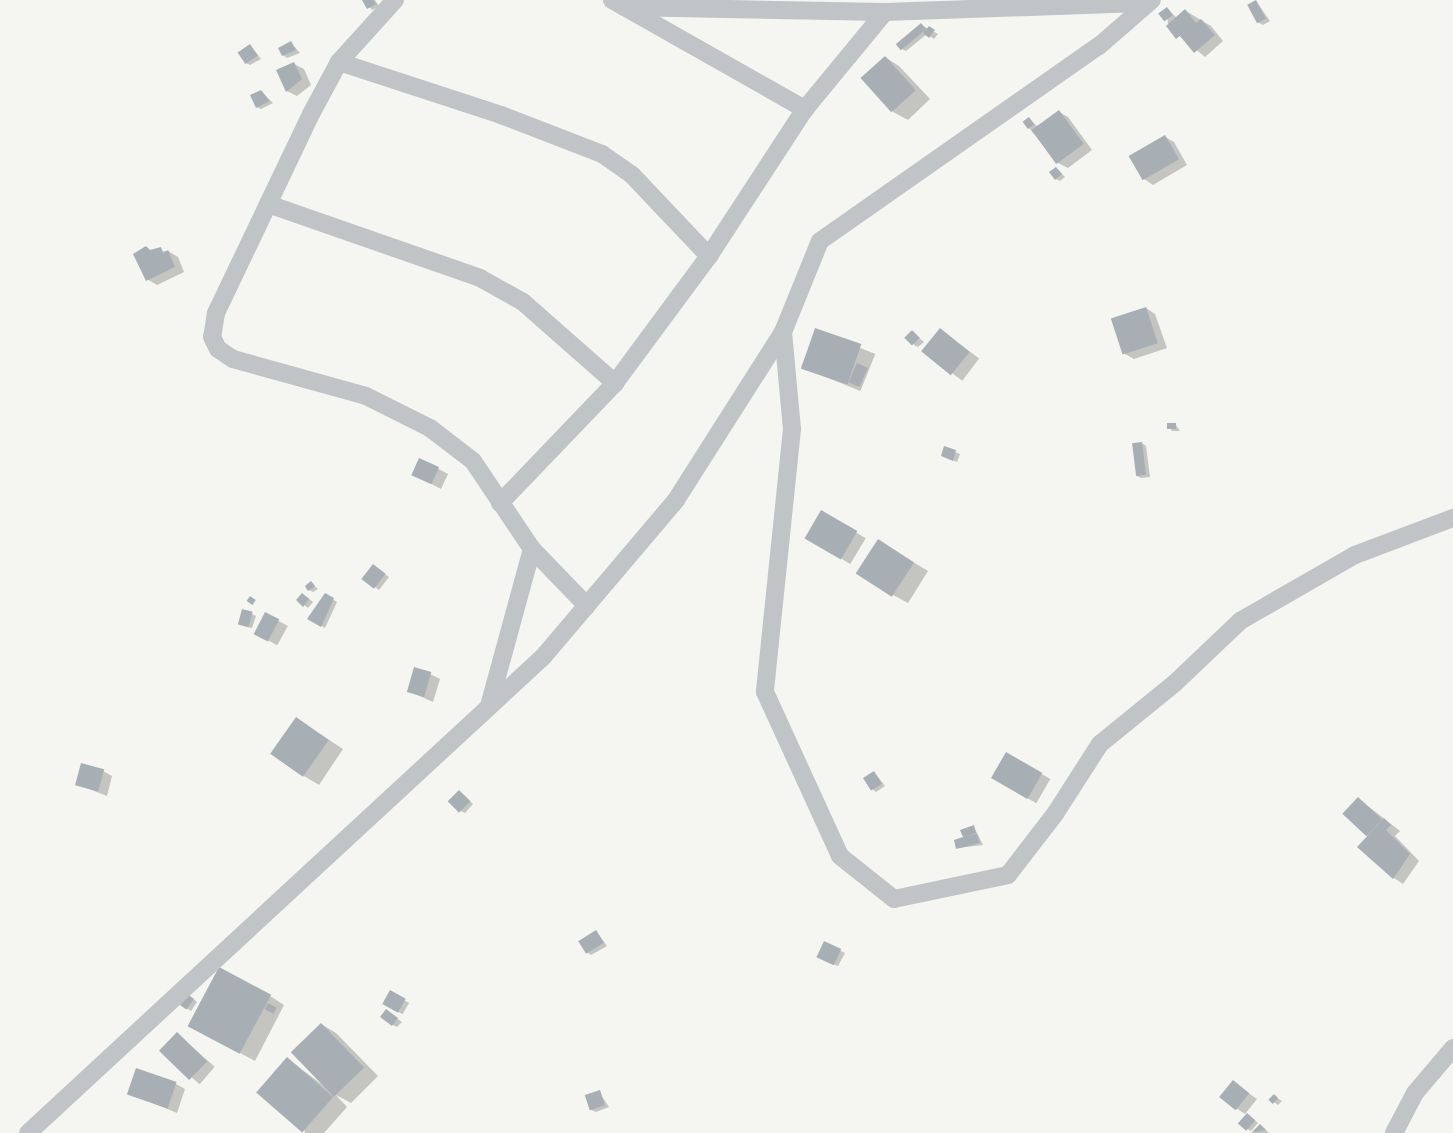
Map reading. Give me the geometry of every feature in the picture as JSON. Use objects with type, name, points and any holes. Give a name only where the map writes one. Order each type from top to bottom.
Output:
[{"type":"street","points":[[395,0],[339,62],[216,313],[212,337],[218,350],[233,359],[366,396],[430,428],[473,461],[532,549],[587,606]]},
{"type":"street","points":[[618,3],[885,12],[1150,2]]},
{"type":"street","points":[[28,1133],[543,657],[676,500],[783,332],[820,241],[1100,46],[1150,2]]},
{"type":"street","points":[[618,3],[805,109]]},
{"type":"street","points":[[500,503],[615,383],[709,256],[805,109],[885,12]]},
{"type":"street","points":[[339,62],[501,115],[602,154],[632,175],[709,256]]},
{"type":"street","points":[[268,204],[480,278],[523,302],[615,383]]},
{"type":"street","points":[[783,332],[792,429],[765,692],[840,856],[894,899],[1008,875],[1055,814],[1100,744],[1175,683],[1240,621],[1355,555],[1453,518]]},
{"type":"street","points":[[489,706],[532,549]]},
{"type":"street","points":[[1394,1133],[1415,1093],[1453,1048]]},
{"type":"building","points":[[362,0],[373,0],[376,4],[367,9]]},
{"type":"building","points":[[1256,0],[1266,19],[1257,23],[1247,5]]},
{"type":"building","points":[[1167,7],[1173,15],[1164,22],[1158,14]]},
{"type":"building","points":[[1185,9],[1196,23],[1201,19],[1215,35],[1194,53],[1180,36],[1188,29],[1176,39],[1166,26]]},
{"type":"building","points":[[921,23],[926,29],[901,50],[896,44]]},
{"type":"building","points":[[929,26],[935,30],[929,38],[923,33]]},
{"type":"building","points":[[291,41],[296,50],[282,56],[278,48]]},
{"type":"building","points":[[250,44],[258,56],[245,64],[238,52]]},
{"type":"building","points":[[885,56],[916,90],[891,112],[860,78]]},
{"type":"building","points":[[294,62],[302,79],[286,92],[276,70]]},
{"type":"building","points":[[261,90],[270,101],[256,108],[250,95]]},
{"type":"building","points":[[1059,110],[1084,144],[1056,164],[1031,130]]},
{"type":"building","points":[[1029,117],[1034,124],[1028,129],[1023,122]]},
{"type":"building","points":[[1165,135],[1179,159],[1143,180],[1129,156]]},
{"type":"building","points":[[1056,167],[1062,174],[1055,180],[1049,172]]},
{"type":"building","points":[[146,246],[150,250],[161,247],[163,253],[168,250],[175,267],[146,281],[133,254]]},
{"type":"building","points":[[1146,307],[1158,343],[1123,355],[1111,318]]},
{"type":"building","points":[[815,328],[861,344],[847,385],[801,369]]},
{"type":"building","points":[[940,328],[970,352],[951,375],[921,351]]},
{"type":"building","points":[[912,330],[920,338],[912,346],[904,338]]},
{"type":"building","points":[[857,363],[868,368],[859,387],[848,382]]},
{"type":"building","points":[[1167,423],[1176,423],[1176,429],[1167,429]]},
{"type":"building","points":[[1142,442],[1146,475],[1136,476],[1132,443]]},
{"type":"building","points":[[944,446],[956,450],[953,461],[941,456]]},
{"type":"building","points":[[419,458],[439,467],[431,484],[411,475]]},
{"type":"building","points":[[821,510],[857,531],[841,560],[804,539]]},
{"type":"building","points":[[878,539],[914,562],[892,597],[856,573]]},
{"type":"building","points":[[373,564],[386,574],[374,589],[361,579]]},
{"type":"building","points":[[311,581],[315,586],[308,591],[305,586]]},
{"type":"building","points":[[302,593],[309,599],[303,607],[296,600]]},
{"type":"building","points":[[325,593],[334,598],[321,627],[307,619]]},
{"type":"building","points":[[250,596],[256,600],[252,605],[247,601]]},
{"type":"building","points":[[242,609],[253,612],[248,627],[238,624]]},
{"type":"building","points":[[265,612],[279,619],[268,642],[254,634]]},
{"type":"building","points":[[414,667],[431,672],[424,697],[407,692]]},
{"type":"building","points":[[296,717],[329,740],[303,777],[270,754]]},
{"type":"building","points":[[1006,752],[1042,773],[1027,799],[991,778]]},
{"type":"building","points":[[81,763],[104,769],[98,791],[75,785]]},
{"type":"building","points":[[874,771],[882,784],[871,791],[863,778]]},
{"type":"building","points":[[459,790],[470,801],[459,813],[448,801]]},
{"type":"building","points":[[1358,797],[1382,820],[1366,836],[1342,814]]},
{"type":"building","points":[[1384,818],[1391,825],[1386,830],[1410,854],[1393,879],[1357,847]]},
{"type":"building","points":[[974,825],[976,833],[968,836],[977,834],[980,843],[956,849],[954,840],[963,837],[960,830]]},
{"type":"building","points":[[596,930],[604,943],[586,954],[578,941]]},
{"type":"building","points":[[824,941],[841,949],[834,965],[816,957]]},
{"type":"building","points":[[219,967],[271,995],[240,1054],[188,1026]]},
{"type":"building","points":[[390,990],[406,999],[398,1013],[382,1004]]},
{"type":"building","points":[[186,993],[194,999],[186,1009],[178,1003]]},
{"type":"building","points":[[268,1003],[277,1008],[273,1014],[265,1009]]},
{"type":"building","points":[[386,1009],[398,1018],[392,1026],[380,1017]]},
{"type":"building","points":[[321,1023],[364,1068],[334,1097],[291,1052]]},
{"type":"building","points":[[177,1032],[207,1061],[189,1080],[159,1051]]},
{"type":"building","points":[[287,1057],[333,1097],[302,1132],[256,1092]]},
{"type":"building","points":[[136,1068],[177,1082],[168,1108],[127,1094]]},
{"type":"building","points":[[1233,1080],[1249,1093],[1235,1110],[1219,1097]]},
{"type":"building","points":[[600,1090],[605,1105],[590,1110],[585,1095]]},
{"type":"building","points":[[1274,1094],[1278,1098],[1273,1104],[1268,1100]]},
{"type":"building","points":[[1247,1113],[1255,1120],[1246,1131],[1238,1124]]},
{"type":"building","points":[[1260,1124],[1266,1130],[1251,1133]]}]
